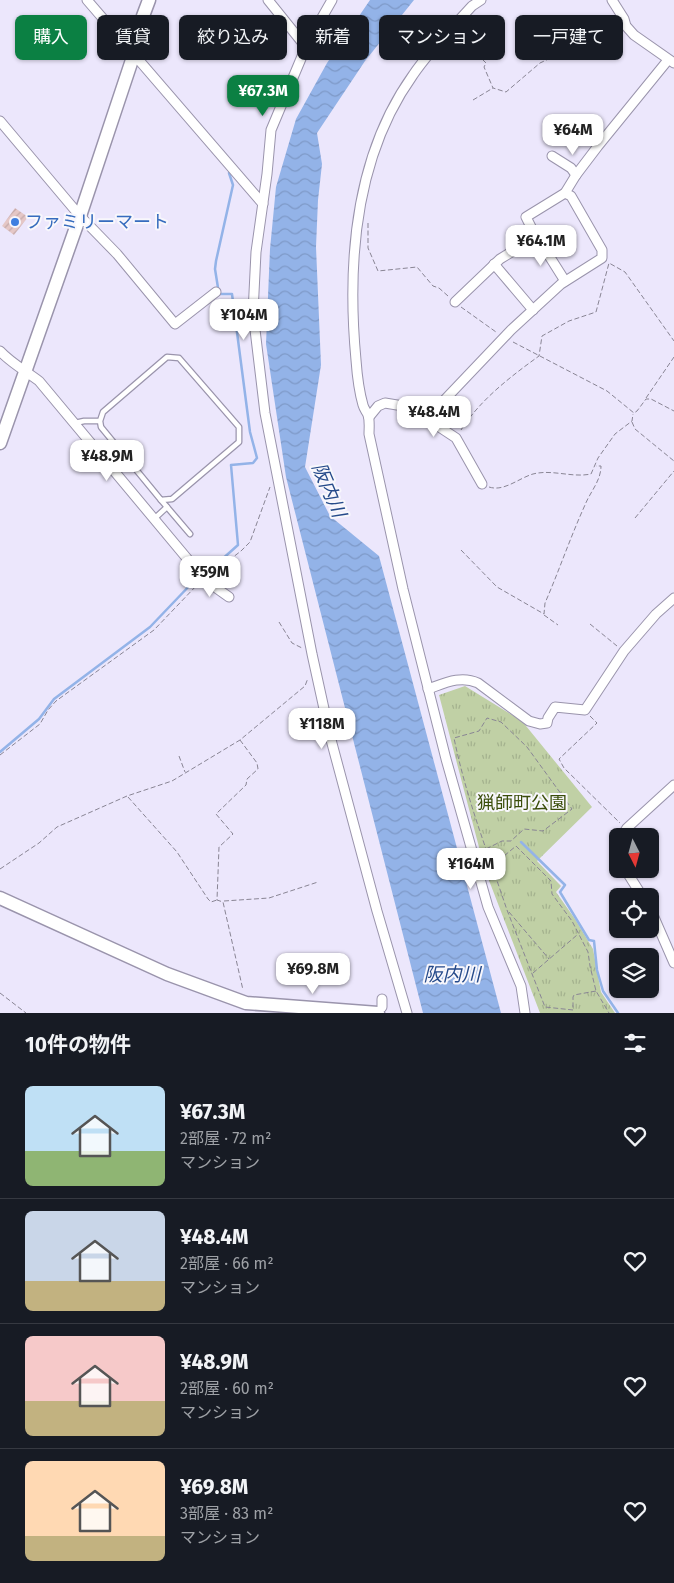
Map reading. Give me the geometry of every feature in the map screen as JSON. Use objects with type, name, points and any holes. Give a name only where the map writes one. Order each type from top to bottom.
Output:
[{"type":"street","points":[[87,0],[100,15]]},
{"type":"street","points":[[143,15],[149,0]]},
{"type":"street","points":[[268,0],[297,36]]},
{"type":"street","points":[[323,15],[332,0]]},
{"type":"street","points":[[464,15],[481,0]]},
{"type":"street","points":[[565,281],[536,237],[526,217],[566,193],[576,175],[598,146],[671,61],[634,36],[626,26],[612,0]]},
{"type":"street","points":[[0,442],[80,216],[132,60]]},
{"type":"street","points":[[139,60],[263,204]]},
{"type":"street","points":[[300,60],[271,130],[256,252],[253,313],[265,413],[330,736],[377,911],[408,1013]]},
{"type":"street","points":[[425,60],[412,75],[391,111],[373,156],[364,189],[355,239],[352,282],[356,361],[363,404],[368,417],[369,434],[403,589],[446,759],[488,907],[520,986],[525,1013]]},
{"type":"street","points":[[0,120],[80,216],[117,254],[175,324],[216,292]]},
{"type":"street","points":[[552,156],[571,168],[576,175]]},
{"type":"street","points":[[425,418],[504,337],[565,281],[602,258],[602,250],[571,196],[566,193]]},
{"type":"street","points":[[455,302],[500,259],[536,237]]},
{"type":"street","points":[[494,264],[534,310]]},
{"type":"street","points":[[0,351],[39,381],[204,580],[229,597]]},
{"type":"street","points":[[368,417],[378,406],[385,403],[409,407],[456,438],[482,484]]},
{"type":"street","points":[[428,689],[458,679],[469,679],[478,683],[530,721],[540,724],[546,723],[555,707],[585,710],[624,651],[656,614],[674,598]]},
{"type":"street","points":[[628,828],[674,785]]},
{"type":"street","points":[[0,898],[167,974],[246,1003],[314,1011],[381,1006]]},
{"type":"street","points":[[659,929],[674,963]]},
{"type":"lane","points":[[161,500],[172,499],[239,442],[239,427],[179,358],[167,357],[103,412],[100,421],[101,427],[167,508],[190,534]]},
{"type":"lane","points":[[74,423],[100,421]]},
{"type":"lane","points":[[154,519],[167,508]]},
{"type":"path","points":[[483,60],[486,63],[484,66],[494,88],[506,92],[540,64],[620,25],[624,20]]},
{"type":"path","points":[[473,100],[494,88]]},
{"type":"path","points":[[368,220],[368,248],[378,271],[417,267],[433,286],[439,288],[464,310],[504,337],[607,391],[634,413]]},
{"type":"path","points":[[456,438],[468,419],[488,397],[539,356],[542,336],[569,321],[596,312],[609,263],[624,272],[674,342]]},
{"type":"path","points":[[674,356],[634,413],[632,421],[635,429],[674,461]]},
{"type":"path","points":[[646,398],[674,411]]},
{"type":"path","points":[[482,484],[495,489],[515,483],[532,474],[552,472],[582,476],[591,474],[598,458],[615,434],[632,421]]},
{"type":"path","points":[[544,614],[545,603],[572,534],[585,504],[601,476],[601,466],[596,466]]},
{"type":"path","points":[[636,518],[674,470]]},
{"type":"path","points":[[0,755],[40,724],[56,701],[154,630],[196,586],[250,542],[272,482],[278,477]]},
{"type":"path","points":[[461,550],[497,587],[544,614],[558,625]]},
{"type":"path","points":[[280,622],[292,643],[312,654]]},
{"type":"path","points":[[590,624],[624,651]]},
{"type":"path","points":[[0,869],[39,843],[57,827],[127,796],[172,781],[240,740],[305,686],[309,676]]},
{"type":"path","points":[[585,710],[598,723],[559,759],[564,768],[623,828]]},
{"type":"path","points":[[486,849],[502,840],[510,841],[524,829],[543,831],[572,809],[527,747],[501,722],[487,718],[479,731],[454,738],[460,768],[486,849],[507,910],[545,1007],[573,1010],[574,995],[596,991]]},
{"type":"path","points":[[218,900],[219,847],[233,834],[216,814],[246,785],[247,779],[258,769],[257,763],[240,740]]},
{"type":"path","points":[[179,756],[185,772]]},
{"type":"path","points":[[127,796],[177,852],[211,902],[218,900],[223,902],[269,898],[318,882]]},
{"type":"path","points":[[492,866],[497,864],[516,846],[551,881],[552,894],[572,921],[588,952],[596,991],[609,1013]]},
{"type":"path","points":[[223,902],[246,1003]]},
{"type":"path","points":[[507,910],[549,959]]},
{"type":"path","points":[[532,974],[578,935]]},
{"type":"path","points":[[0,993],[26,1013]]},
{"type":"green space","name":"猟師町公園","points":[[465,686],[522,721],[592,807],[537,861],[561,886],[556,892],[593,949],[601,992],[615,1013],[540,1013],[485,870],[439,695]]},
{"type":"water","name":"阪内川","points":[[370,0],[414,0],[402,15],[379,15],[379,44],[369,56],[369,15],[360,15]]},
{"type":"water","name":"阪内川","points":[[329,60],[366,60],[317,133],[322,164],[316,247],[321,365],[305,467],[330,516],[379,556],[501,1013],[423,1013],[286,477],[266,344],[270,249],[276,187],[296,119]]},
{"type":"building","name":"ファミリーマート","points":[[15,208],[28,217],[14,235],[2,226]]},
{"type":"waterway","points":[[0,752],[39,719],[54,699],[150,627],[193,582],[210,570],[238,545],[231,465],[253,463],[257,458],[250,432],[232,294],[219,294],[215,269],[233,185],[229,173]]},
{"type":"waterway","points":[[521,842],[565,885],[560,892],[589,940],[594,941],[597,970],[603,991],[618,1013]]},
{"type":"place","name":"ファミリーマート","points":[[15,222]]}]
